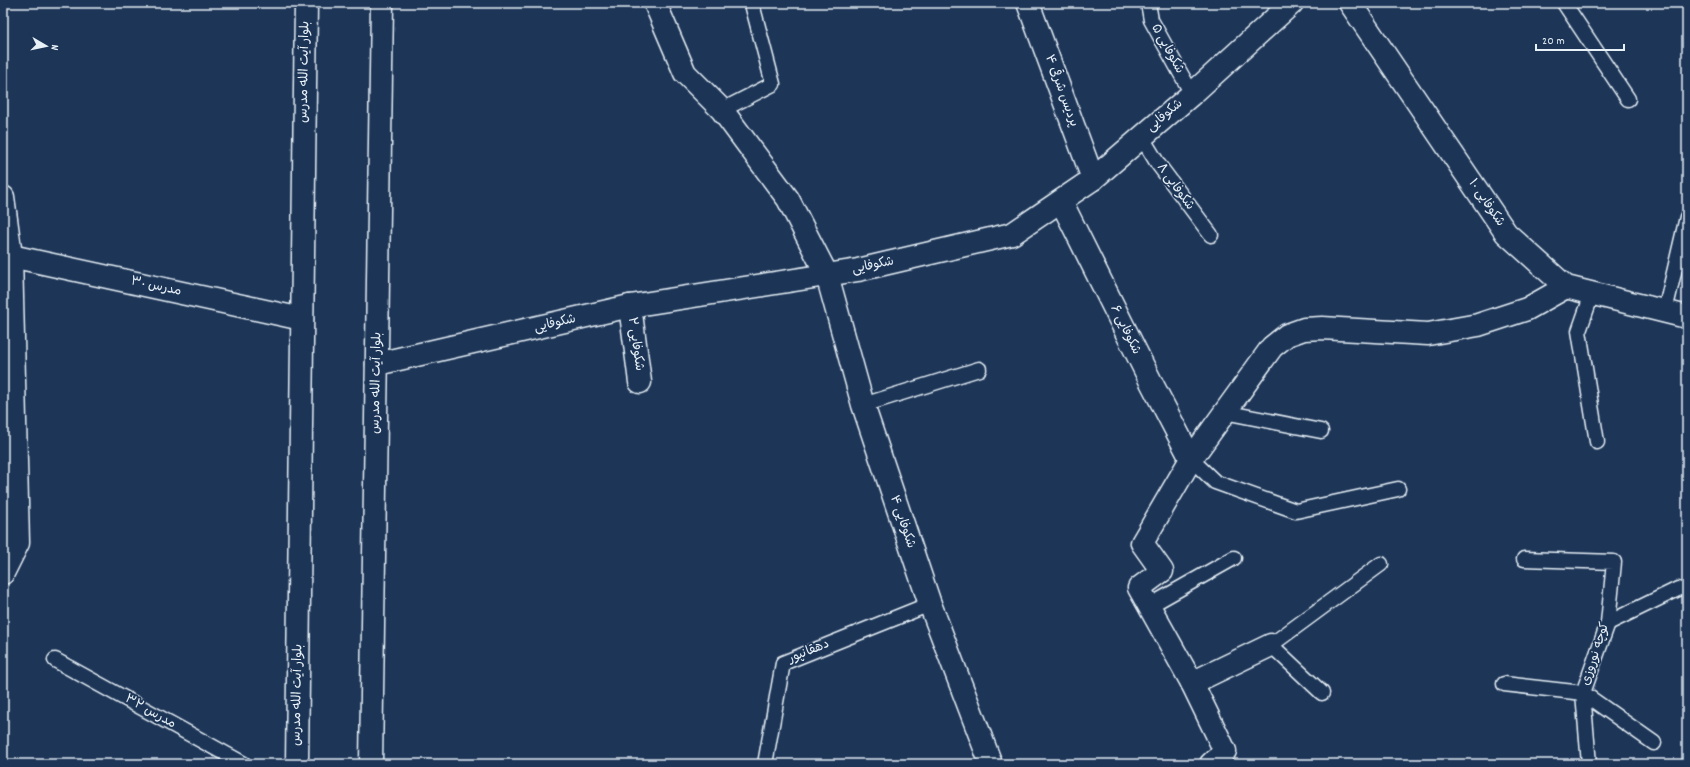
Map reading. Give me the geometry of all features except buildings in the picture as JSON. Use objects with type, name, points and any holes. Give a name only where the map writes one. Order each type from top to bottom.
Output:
[{"type":"street","name":"بلوار آیت الله مدرس","points":[[297,764],[306,3]]},
{"type":"street","name":"بلوار آیت الله مدرس","points":[[371,764],[382,3]]},
{"type":"street","name":"شکوفایی ۴","points":[[655,3],[685,73],[722,110],[788,199],[827,275],[863,405],[930,604],[991,764]]},
{"type":"street","name":"پردیس شرقی ۴","points":[[1028,3],[1093,179]]},
{"type":"street","name":"شکوفایی ۱۰","points":[[1350,3],[1506,233],[1566,287],[1687,317]]},
{"type":"street","name":"شکوفایی","points":[[377,364],[630,306],[858,270],[1012,234],[1093,179],[1141,136],[1192,94],[1280,7]]},
{"type":"street","points":[[3,197],[7,258],[11,542],[3,573]]},
{"type":"street","name":"شکوفایی ۶","points":[[1061,201],[1146,373],[1191,459]]},
{"type":"street","name":"مدرس ۳۰","points":[[7,258],[302,319]]},
{"type":"street","points":[[1211,764],[1225,751],[1192,683],[1139,588],[1162,571],[1142,543],[1191,459],[1272,347],[1287,335],[1304,329],[1322,328],[1428,334],[1478,325],[1528,310],[1566,287]]},
{"type":"street","name":"شکوفایی ۲","points":[[630,306],[640,382]]},
{"type":"street","points":[[1192,683],[1271,646]]},
{"type":"lane","name":"شکوفایی ۵","points":[[1148,3],[1151,20],[1192,94]]},
{"type":"lane","points":[[1564,3],[1628,99]]},
{"type":"lane","points":[[722,110],[772,84],[753,8]]},
{"type":"lane","name":"شکوفایی ۸","points":[[1141,136],[1158,164],[1211,236]]},
{"type":"lane","points":[[1665,311],[1687,217]]},
{"type":"lane","points":[[1592,294],[1580,331],[1597,442]]},
{"type":"lane","points":[[863,405],[980,369]]},
{"type":"lane","points":[[1224,412],[1321,431]]},
{"type":"lane","points":[[1191,459],[1215,482],[1296,511],[1398,489]]},
{"type":"lane","points":[[1149,606],[1234,558]]},
{"type":"lane","name":"کوچه نوروزی","points":[[1524,559],[1614,562],[1608,623],[1583,693],[1589,764]]},
{"type":"lane","points":[[1322,693],[1271,646],[1381,564]]},
{"type":"lane","points":[[1608,623],[1678,589]]},
{"type":"lane","name":"دهقانپور","points":[[766,764],[783,663],[930,604]]},
{"type":"lane","name":"مدرس ۳۲","points":[[55,660],[244,764]]},
{"type":"lane","points":[[1504,684],[1583,693],[1654,743]]}]
